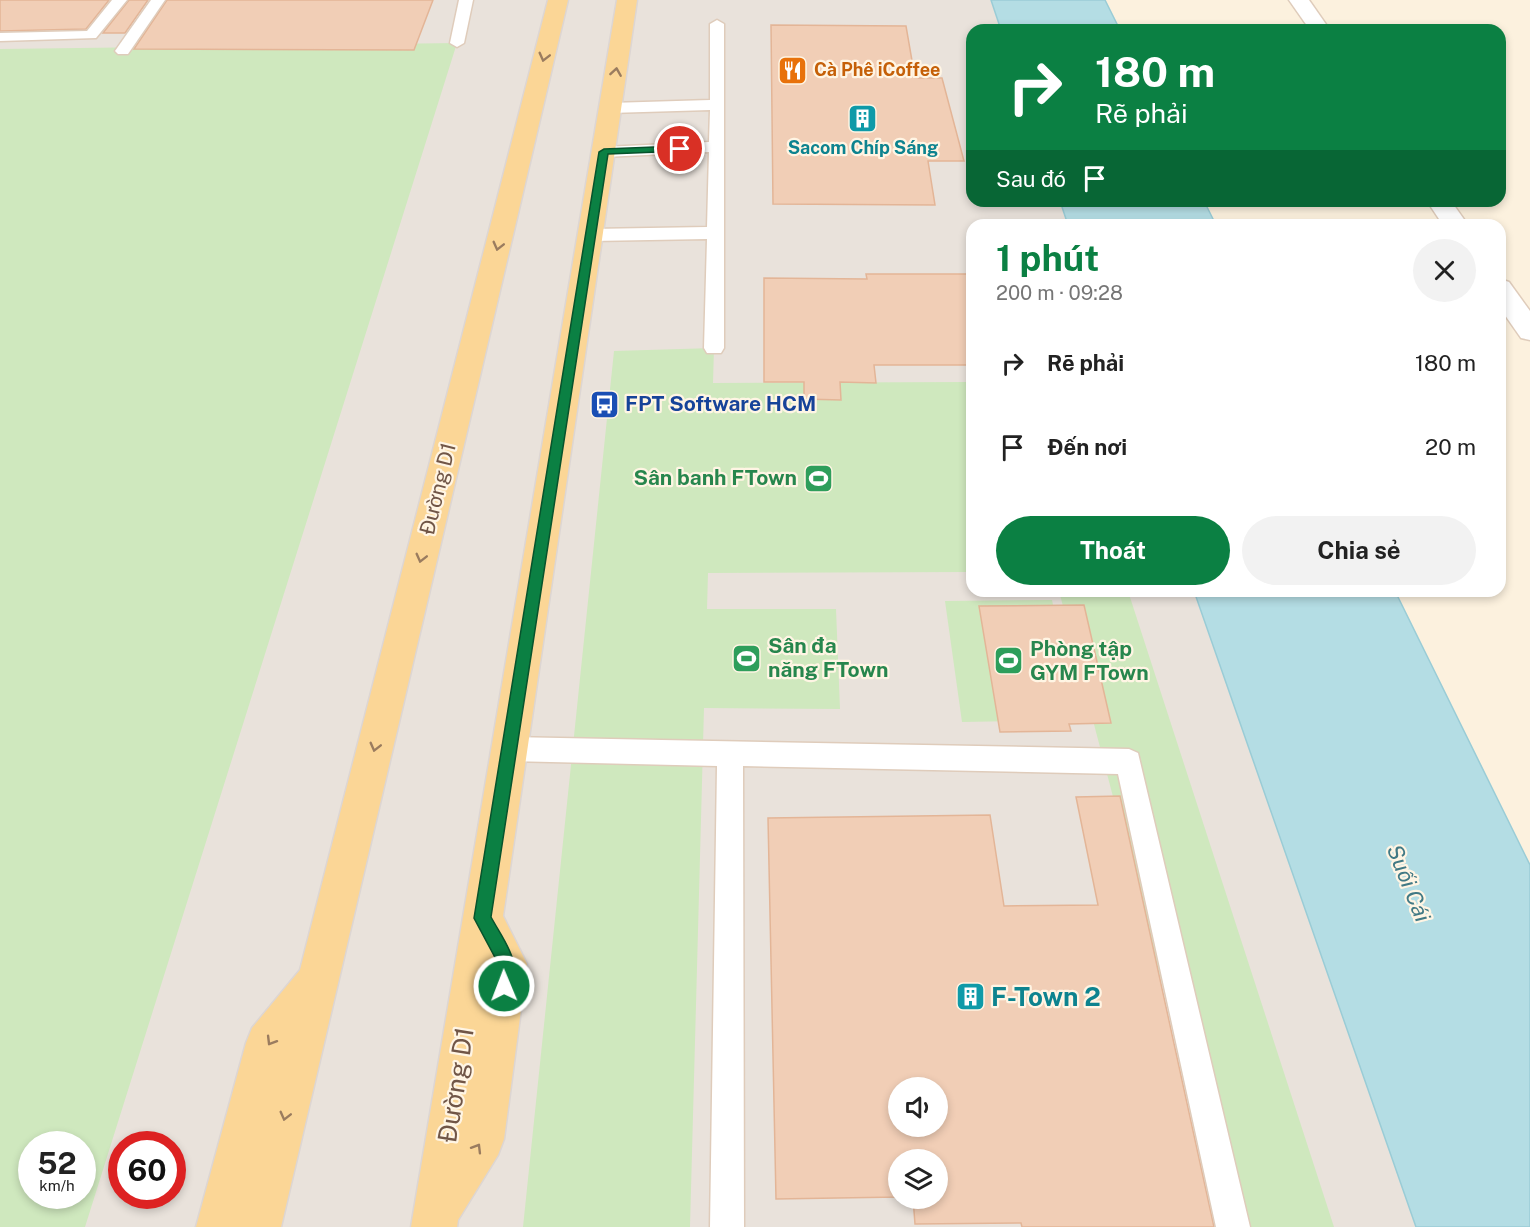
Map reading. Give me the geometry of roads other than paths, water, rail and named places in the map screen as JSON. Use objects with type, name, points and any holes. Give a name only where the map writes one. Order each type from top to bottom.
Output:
[{"type":"main road","name":"Đường D1","points":[[258,1227],[558,0]]},
{"type":"main road","name":"Đường D1","points":[[435,1221],[482,1139],[507,964],[482,918],[592,235],[627,0]]},
{"type":"main road","name":"Đường D1","points":[[219,1227],[267,1043],[319,978]]},
{"type":"street","points":[[1299,0],[1316,24]]},
{"type":"street","points":[[1506,297],[1530,331]]},
{"type":"lane","points":[[0,37],[91,35],[120,0]]},
{"type":"lane","points":[[123,51],[159,0]]},
{"type":"lane","points":[[457,43],[466,0]]},
{"type":"lane","points":[[714,348],[717,24]]},
{"type":"lane","points":[[610,108],[718,105]]},
{"type":"lane","points":[[604,152],[717,147]]},
{"type":"lane","points":[[592,235],[716,233]]},
{"type":"lane","points":[[509,749],[1129,762],[1233,1227]]},
{"type":"lane","points":[[727,1227],[730,755]]},
{"type":"water","points":[[991,0],[1105,0],[1117,24],[999,24]]},
{"type":"water","points":[[1062,207],[1207,207],[1213,219],[1066,219]]},
{"type":"water","name":"Suối Cái","points":[[1196,597],[1398,597],[1530,865],[1530,1227],[1416,1227]]},
{"type":"place","name":"Cà Phê iCoffee","points":[[793,70]]},
{"type":"place","name":"Sacom Chíp Sáng","points":[[863,119]]},
{"type":"place","name":"FPT Software HCM","points":[[604,404]]},
{"type":"place","name":"Sân banh FTown","points":[[818,478]]},
{"type":"place","name":"Sân đa năng FTown","points":[[747,658]]},
{"type":"place","name":"Phòng tập GYM FTown","points":[[1009,661]]},
{"type":"place","name":"F-Town 2","points":[[970,997]]}]
